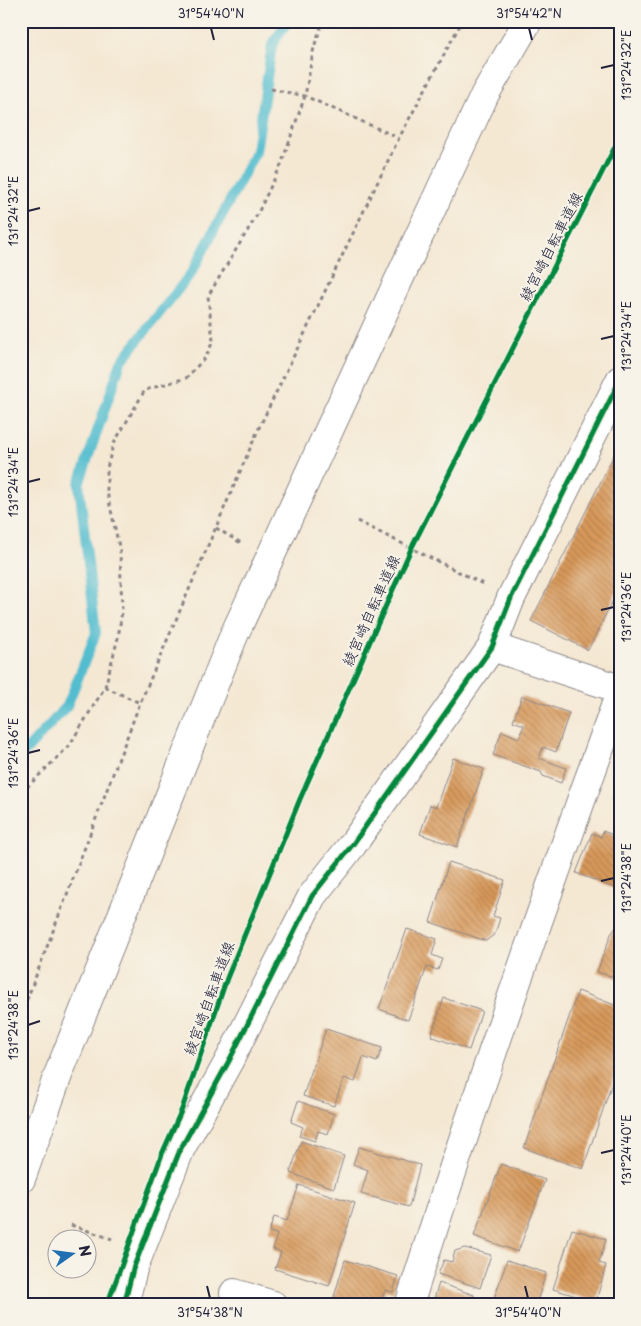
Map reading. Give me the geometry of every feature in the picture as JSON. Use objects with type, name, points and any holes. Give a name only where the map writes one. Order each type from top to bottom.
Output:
[{"type":"street","points":[[21,1179],[66,1056],[234,635],[485,94],[528,21]]},
{"type":"street","points":[[124,1305],[133,1270],[180,1150],[230,1059],[312,896],[353,844],[492,647],[511,598],[620,380]]},
{"type":"street","points":[[409,1305],[480,1083],[620,691],[492,647]]},
{"type":"street","points":[[234,1294],[273,1305]]},
{"type":"path","points":[[21,793],[69,746],[105,686],[118,638],[122,611],[120,552],[107,492],[108,468],[113,445],[145,390],[186,378],[206,357],[213,341],[208,296],[257,216],[280,165],[305,96],[314,47],[324,21]]},
{"type":"path","points":[[21,1015],[140,703],[258,430],[399,138],[462,21]]},
{"type":"path","points":[[271,90],[305,96],[399,138]]},
{"type":"path","points":[[357,521],[511,598]]},
{"type":"path","points":[[216,528],[241,543]]},
{"type":"path","points":[[105,686],[140,703]]},
{"type":"path","points":[[71,1225],[121,1242]]},
{"type":"building","points":[[620,443],[620,586],[588,650],[531,621]]},
{"type":"building","points":[[522,696],[569,713],[556,752],[543,747],[539,758],[566,768],[561,783],[543,776],[541,772],[493,755],[502,731],[519,738],[524,725],[513,721]]},
{"type":"building","points":[[453,758],[484,769],[457,847],[420,834],[430,805],[436,807]]},
{"type":"building","points":[[620,774],[620,797],[613,794]]},
{"type":"building","points":[[603,831],[620,838],[620,890],[576,873],[592,833],[601,837]]},
{"type":"building","points":[[449,862],[505,880],[493,916],[500,918],[495,934],[486,941],[430,922]]},
{"type":"building","points":[[620,922],[620,979],[597,972],[611,934]]},
{"type":"building","points":[[407,929],[437,939],[432,955],[442,959],[438,970],[427,967],[408,1020],[379,1009]]},
{"type":"building","points":[[578,991],[620,1007],[620,1059],[583,1169],[524,1148]]},
{"type":"building","points":[[444,998],[482,1011],[469,1050],[431,1036]]},
{"type":"building","points":[[326,1029],[382,1048],[377,1062],[363,1057],[355,1082],[344,1078],[334,1106],[303,1096]]},
{"type":"building","points":[[298,1101],[334,1114],[328,1134],[318,1131],[315,1141],[299,1136],[303,1127],[291,1122]]},
{"type":"building","points":[[301,1141],[344,1156],[334,1188],[290,1173]]},
{"type":"building","points":[[359,1147],[420,1165],[409,1207],[361,1194],[368,1170],[353,1164]]},
{"type":"building","points":[[501,1164],[545,1180],[518,1252],[474,1236]]},
{"type":"building","points":[[299,1185],[355,1203],[329,1286],[275,1269],[281,1252],[273,1249],[277,1234],[269,1232],[274,1217],[287,1221]]},
{"type":"building","points":[[572,1229],[606,1239],[599,1263],[606,1265],[596,1302],[553,1289]]},
{"type":"building","points":[[465,1248],[491,1255],[480,1288],[438,1274],[444,1260],[452,1262],[455,1251]]},
{"type":"building","points":[[345,1260],[398,1276],[393,1292],[386,1290],[377,1305],[349,1305],[333,1300]]},
{"type":"building","points":[[507,1260],[546,1273],[536,1305],[492,1305]]},
{"type":"building","points":[[439,1283],[474,1295],[471,1305],[432,1305]]},
{"type":"waterway","points":[[21,756],[67,706],[96,633],[79,484],[121,362],[192,272],[256,151],[272,45],[288,21]]},
{"type":"cycle path","name":"綾宮崎自転車道線","points":[[107,1305],[162,1154],[182,1109],[227,978],[300,799],[411,549],[620,137]]},
{"type":"cycle path","points":[[124,1305],[133,1269],[180,1150],[230,1059],[312,896],[353,844],[492,647],[511,598],[620,380]]}]
